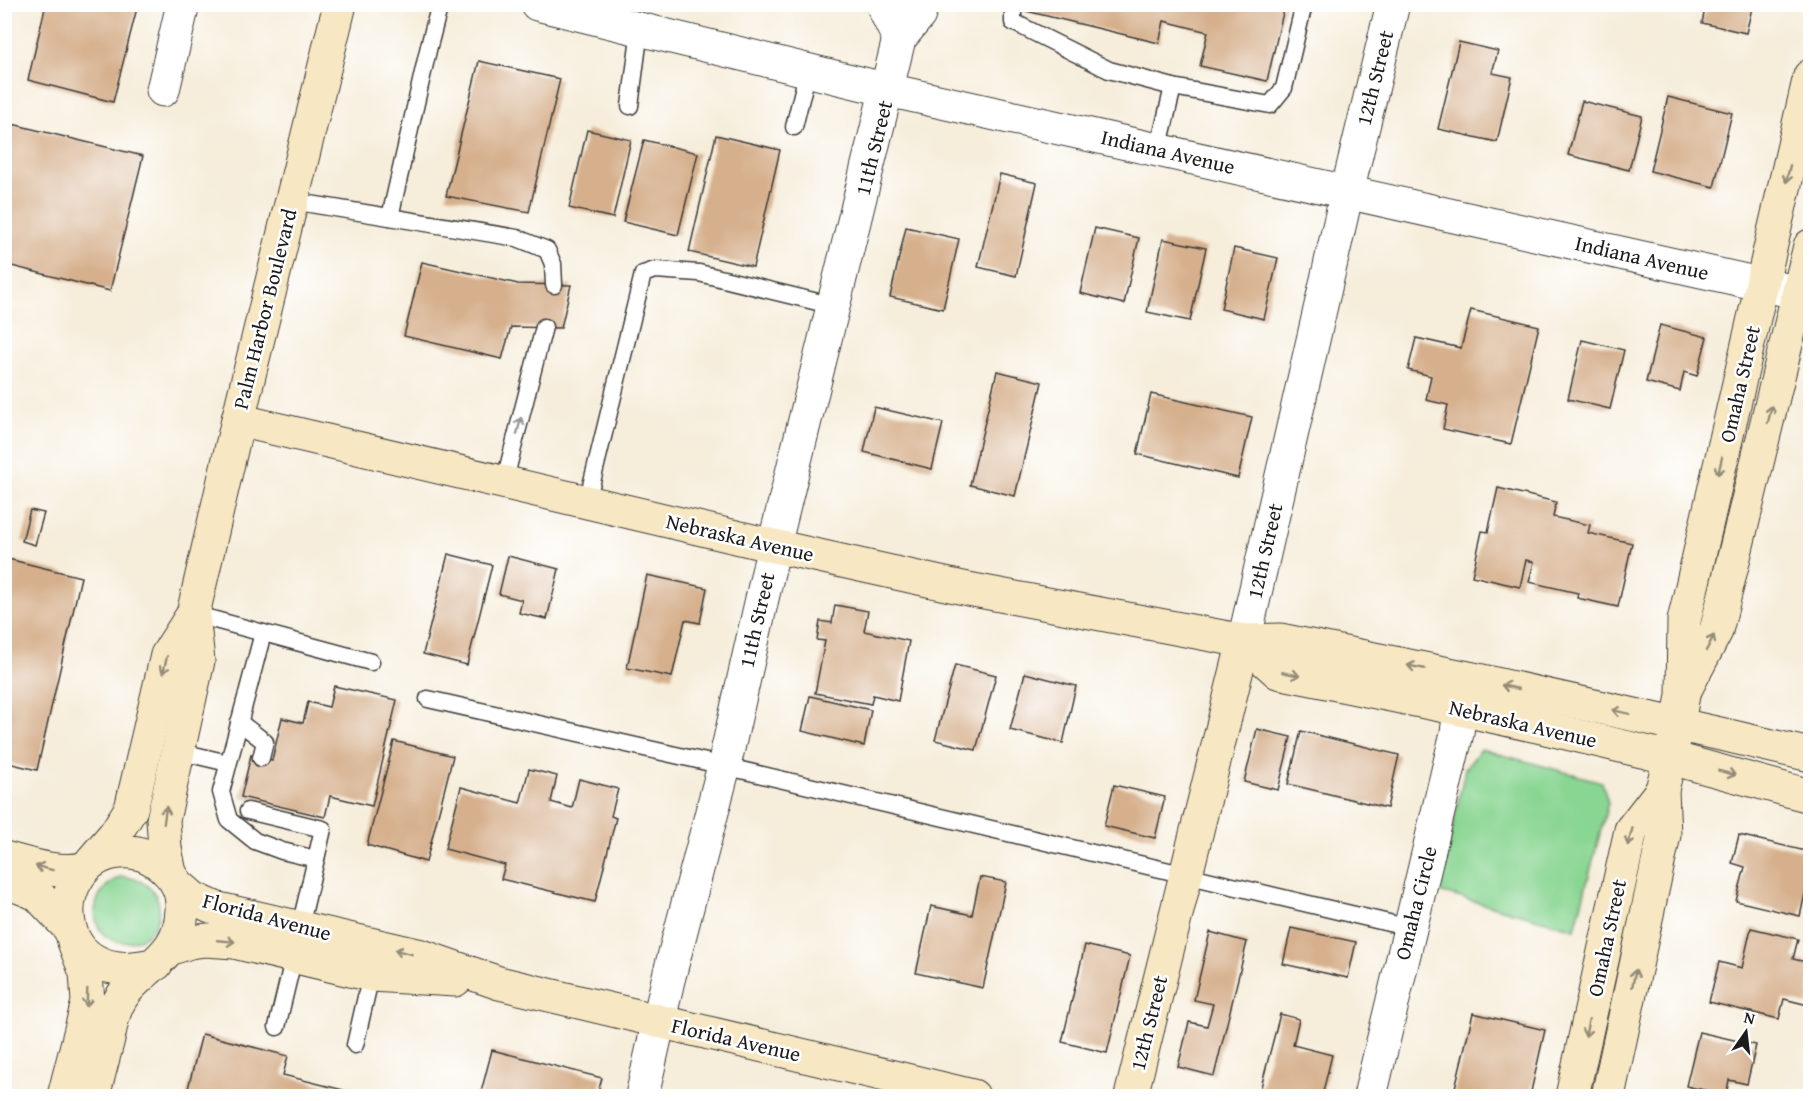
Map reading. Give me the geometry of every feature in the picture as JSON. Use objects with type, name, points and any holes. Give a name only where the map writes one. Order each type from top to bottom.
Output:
[{"type":"main road","name":"Palm Harbor Boulevard","points":[[173,879],[165,848],[163,820],[198,661],[193,614],[340,4]]},
{"type":"main road","name":"Omaha Street","points":[[1608,1096],[1664,835],[1662,790],[1681,710],[1684,621],[1810,76]]},
{"type":"main road","name":"Omaha Street","points":[[1681,710],[1716,631],[1810,246]]},
{"type":"main road","name":"Nebraska Avenue","points":[[238,420],[774,546],[968,589],[1244,641],[1280,640],[1473,679],[1681,710],[1810,755]]},
{"type":"main road","name":"Palm Harbor Boulevard","points":[[88,865],[115,834],[131,809],[167,655],[193,614]]},
{"type":"main road","name":"Nebraska Avenue","points":[[1244,641],[1278,672],[1460,709],[1671,758],[1810,796]]},
{"type":"main road","name":"12th Street","points":[[1131,1096],[1244,641]]},
{"type":"main road","name":"Omaha Street","points":[[1572,1096],[1631,830],[1662,790]]},
{"type":"main road","points":[[4,858],[55,871],[70,872],[105,855],[116,852],[139,852],[159,864],[173,879],[181,893],[182,913],[177,936],[163,957],[132,984],[116,1007],[93,1096]]},
{"type":"main road","points":[[64,1096],[88,1002],[86,973],[68,917],[71,893],[88,865]]},
{"type":"main road","name":"Florida Avenue","points":[[173,879],[193,898],[371,975],[498,983]]},
{"type":"main road","points":[[4,883],[37,894],[90,959],[109,967],[131,969],[163,957]]},
{"type":"main road","name":"Florida Avenue","points":[[163,957],[190,942],[206,940],[297,942],[422,956],[498,983],[973,1096]]},
{"type":"street","points":[[163,90],[183,4]]},
{"type":"street","name":"Indiana Avenue","points":[[537,4],[573,9],[640,29],[888,90],[1800,293]]},
{"type":"street","points":[[885,4],[884,9],[899,39]]},
{"type":"street","name":"11th Street","points":[[642,1096],[668,980],[724,766],[774,546],[899,39],[919,15],[922,4]]},
{"type":"street","name":"12th Street","points":[[1244,641],[1347,192],[1393,4]]},
{"type":"street","name":"Omaha Circle","points":[[1370,1096],[1457,733],[1460,709]]},
{"type":"lane","points":[[390,217],[440,4]]},
{"type":"lane","points":[[1013,4],[1013,22],[1109,70],[1173,87],[1270,105],[1284,88],[1304,4]]},
{"type":"lane","points":[[630,106],[640,29]]},
{"type":"lane","points":[[794,127],[808,70]]},
{"type":"lane","points":[[1158,150],[1173,87]]},
{"type":"lane","points":[[292,201],[517,238],[547,250],[553,264],[554,285]]},
{"type":"lane","points":[[587,502],[643,274],[655,270],[699,273],[834,306]]},
{"type":"lane","points":[[504,483],[544,327]]},
{"type":"lane","points":[[193,614],[371,662]]},
{"type":"lane","points":[[263,633],[221,792],[229,820],[255,841],[282,851],[315,859]]},
{"type":"lane","points":[[428,699],[724,766],[1410,928]]},
{"type":"lane","points":[[239,722],[265,742],[261,758]]},
{"type":"lane","points":[[177,751],[228,763]]},
{"type":"lane","points":[[243,832],[250,805],[322,829],[277,1027]]},
{"type":"lane","points":[[355,1045],[371,975]]},
{"type":"green space","points":[[1481,749],[1602,782],[1608,803],[1575,929],[1439,892],[1465,769]]},
{"type":"green space","points":[[120,877],[136,879],[143,883],[150,888],[158,900],[157,921],[150,932],[141,939],[123,942],[111,939],[102,932],[97,922],[95,910],[98,898],[106,886]]},
{"type":"building","points":[[46,4],[138,4],[113,102],[28,80]]},
{"type":"building","points":[[1028,4],[1285,4],[1267,81],[1200,66],[1208,32],[1164,21],[1159,43],[1026,11]]},
{"type":"building","points":[[1706,4],[1753,4],[1746,33],[1702,23]]},
{"type":"building","points":[[1459,42],[1498,51],[1492,73],[1512,77],[1497,142],[1438,129]]},
{"type":"building","points":[[479,61],[560,79],[529,212],[446,196]]},
{"type":"building","points":[[1668,97],[1732,113],[1714,187],[1650,171]]},
{"type":"building","points":[[1582,101],[1642,116],[1629,170],[1568,155]]},
{"type":"building","points":[[4,122],[143,156],[110,291],[4,264]]},
{"type":"building","points":[[587,130],[631,140],[613,218],[569,208]]},
{"type":"building","points":[[716,135],[780,150],[753,267],[689,252]]},
{"type":"building","points":[[644,140],[698,153],[678,235],[623,222]]},
{"type":"building","points":[[1000,174],[1037,183],[1016,276],[978,267]]},
{"type":"building","points":[[906,227],[959,239],[943,309],[890,297]]},
{"type":"building","points":[[1095,228],[1139,238],[1124,304],[1080,293]]},
{"type":"building","points":[[1163,239],[1206,248],[1190,321],[1147,312]]},
{"type":"building","points":[[1234,248],[1278,258],[1264,319],[1221,309]]},
{"type":"building","points":[[422,262],[518,284],[571,285],[561,328],[511,327],[502,359],[404,336]]},
{"type":"building","points":[[1471,310],[1539,326],[1511,444],[1443,429],[1448,405],[1426,400],[1431,376],[1408,370],[1416,338],[1461,348]]},
{"type":"building","points":[[1660,325],[1707,337],[1697,376],[1684,372],[1680,391],[1646,382]]},
{"type":"building","points":[[1582,340],[1624,350],[1610,409],[1568,399]]},
{"type":"building","points":[[997,371],[1042,382],[1015,496],[970,485]]},
{"type":"building","points":[[1151,394],[1252,417],[1238,478],[1137,454]]},
{"type":"building","points":[[874,407],[943,423],[932,469],[864,452]]},
{"type":"building","points":[[1498,488],[1556,502],[1553,517],[1590,525],[1588,533],[1632,543],[1618,607],[1577,598],[1578,593],[1529,582],[1534,562],[1526,560],[1520,587],[1472,576],[1482,531],[1488,532]]},
{"type":"building","points":[[30,510],[44,513],[35,545],[22,541]]},
{"type":"building","points":[[448,554],[492,565],[467,665],[423,654]]},
{"type":"building","points":[[508,556],[559,569],[547,619],[519,613],[522,600],[499,594]]},
{"type":"building","points":[[4,558],[81,577],[37,770],[4,762]]},
{"type":"building","points":[[647,575],[707,588],[700,623],[685,620],[672,677],[627,668]]},
{"type":"building","points":[[835,605],[868,611],[864,631],[909,641],[898,701],[873,695],[871,704],[815,693],[825,641],[817,640],[820,621],[832,623]]},
{"type":"building","points":[[955,665],[996,675],[976,750],[935,740]]},
{"type":"building","points":[[1025,673],[1076,686],[1063,743],[1010,730]]},
{"type":"building","points":[[334,686],[397,700],[372,806],[330,796],[325,817],[241,797],[251,755],[272,760],[282,718],[303,723],[308,702],[329,707]]},
{"type":"building","points":[[810,696],[871,710],[864,746],[802,731]]},
{"type":"building","points":[[1257,729],[1291,737],[1278,790],[1244,782]]},
{"type":"building","points":[[1301,731],[1399,755],[1387,808],[1288,784]]},
{"type":"building","points":[[394,741],[453,756],[426,862],[367,845]]},
{"type":"building","points":[[529,769],[557,776],[551,802],[572,808],[579,779],[618,789],[611,816],[616,818],[595,902],[501,879],[505,865],[445,849],[461,787],[520,803]]},
{"type":"building","points":[[1114,785],[1165,797],[1155,838],[1104,826]]},
{"type":"building","points":[[1739,835],[1810,852],[1810,872],[1800,916],[1736,901],[1745,867],[1732,863]]},
{"type":"building","points":[[980,877],[1006,882],[983,988],[916,973],[931,906],[972,915]]},
{"type":"building","points":[[1291,928],[1356,942],[1348,978],[1283,964]]},
{"type":"building","points":[[1751,928],[1798,939],[1793,959],[1810,963],[1808,1005],[1784,999],[1779,1019],[1709,1002],[1719,962],[1742,968]]},
{"type":"building","points":[[1210,932],[1247,942],[1214,1076],[1178,1067],[1189,1022],[1207,1026],[1213,1004],[1194,1000]]},
{"type":"building","points":[[1085,945],[1130,956],[1107,1053],[1062,1042]]},
{"type":"building","points":[[1473,1013],[1545,1030],[1530,1096],[1453,1096]]},
{"type":"building","points":[[1280,1014],[1299,1019],[1293,1045],[1332,1055],[1322,1096],[1281,1096],[1260,1091]]},
{"type":"building","points":[[1699,1032],[1756,1045],[1747,1084],[1729,1080],[1726,1095],[1686,1086]]},
{"type":"building","points":[[202,1034],[288,1056],[283,1075],[367,1096],[186,1096]]},
{"type":"building","points":[[492,1050],[602,1078],[597,1096],[480,1096]]}]
